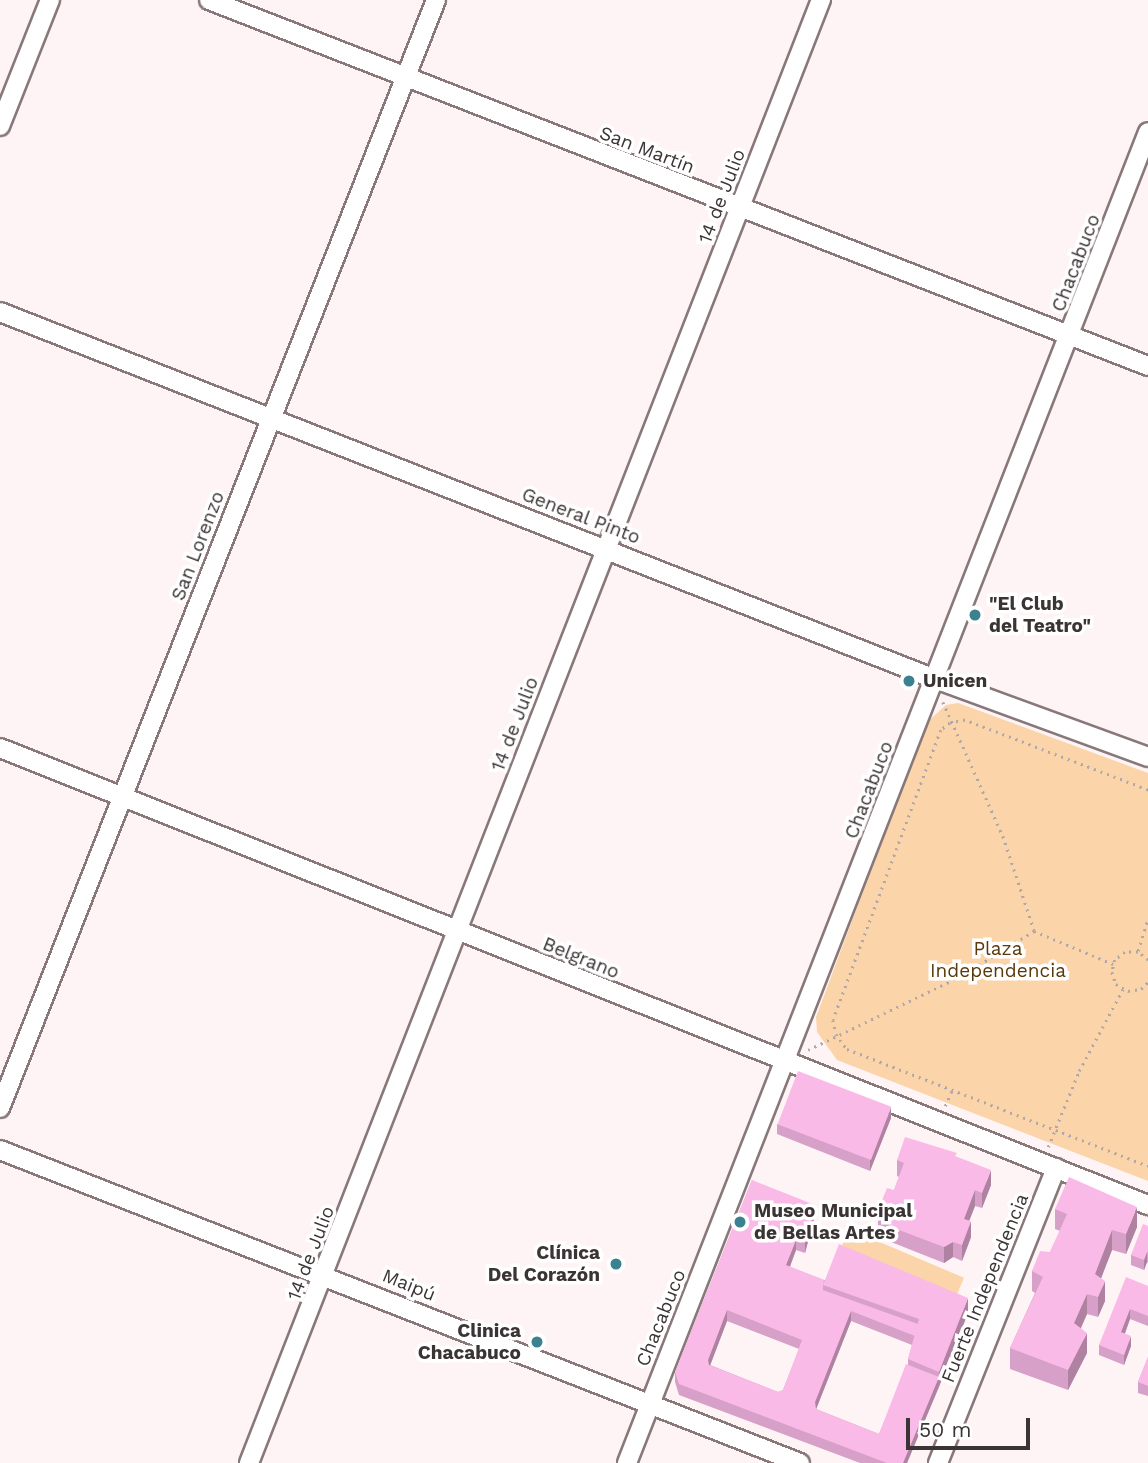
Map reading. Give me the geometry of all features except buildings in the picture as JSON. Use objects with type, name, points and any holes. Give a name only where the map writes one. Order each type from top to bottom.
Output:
[{"type":"street","points":[[0,126],[50,0]]},
{"type":"street","name":"San Martín","points":[[209,0],[1148,366]]},
{"type":"street","name":"San Lorenzo","points":[[0,1108],[436,0]]},
{"type":"street","name":"14 de Julio","points":[[248,1463],[326,1274],[456,931],[821,0]]},
{"type":"street","name":"Chacabuco","points":[[627,1463],[1148,132]]},
{"type":"street","name":"General Pinto","points":[[0,312],[606,548],[935,680],[1148,757]]},
{"type":"street","name":"Belgrano","points":[[0,748],[785,1063],[1148,1205]]},
{"type":"street","name":"Maipú","points":[[0,1150],[326,1274],[800,1463]]},
{"type":"street","name":"Fuerte Independencia","points":[[939,1463],[1049,1165]]},
{"type":"path","points":[[935,680],[950,723],[1003,835],[1034,931],[1114,964]]},
{"type":"path","points":[[1148,790],[965,720],[950,723],[941,730],[833,1020],[836,1034],[847,1049],[1148,1166]]},
{"type":"path","points":[[1138,952],[1148,918]]},
{"type":"path","points":[[785,1063],[836,1034],[961,976],[1034,931]]},
{"type":"path","points":[[1148,960],[1138,952],[1125,952],[1114,964],[1113,978],[1122,989],[1134,991],[1148,982]]},
{"type":"path","points":[[1049,1165],[1055,1130],[1122,989]]},
{"type":"green space","name":"Plaza Independencia","points":[[958,703],[1148,773],[1148,1181],[837,1060],[817,1032],[816,1017],[926,723],[946,705]]},
{"type":"green space","points":[[849,1229],[964,1278],[953,1304],[838,1255]]},
{"type":"place","name":"\"El Club del Teatro\"","points":[[975,615]]},
{"type":"place","name":"Unicen","points":[[909,681]]},
{"type":"place","name":"Museo Municipal de Bellas Artes","points":[[740,1222]]},
{"type":"place","name":"Clínica Del Corazón","points":[[616,1264]]},
{"type":"place","name":"Clinica Chacabuco","points":[[537,1342]]}]
